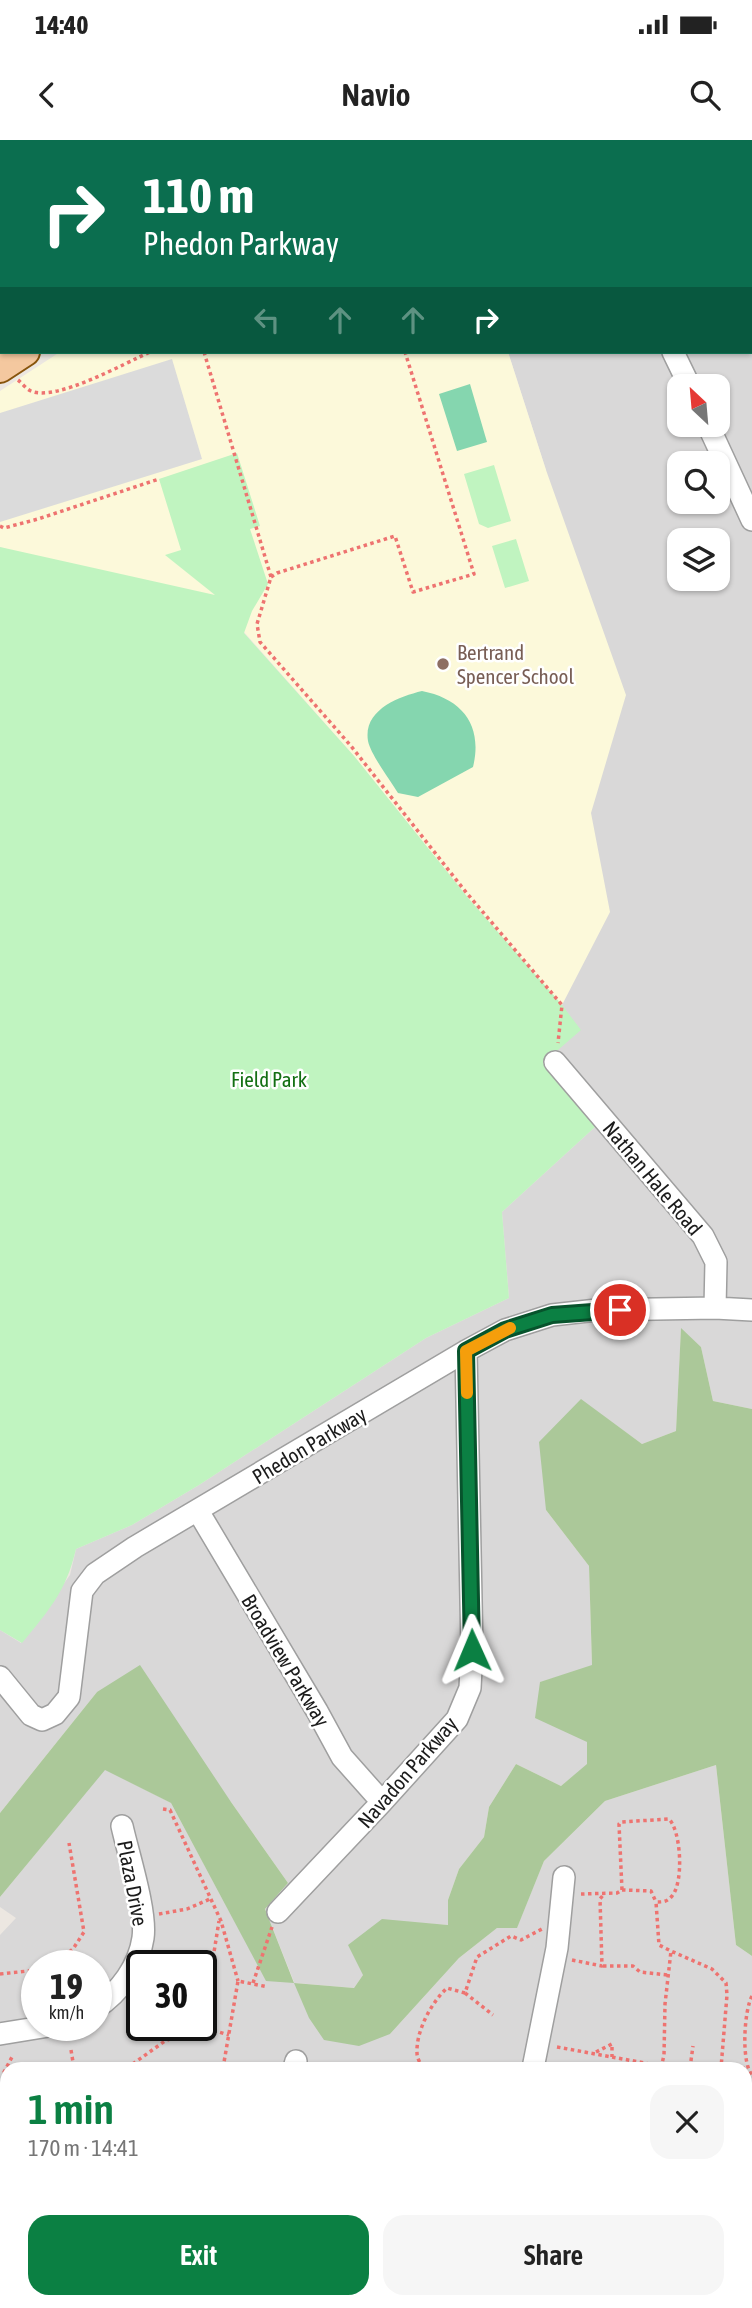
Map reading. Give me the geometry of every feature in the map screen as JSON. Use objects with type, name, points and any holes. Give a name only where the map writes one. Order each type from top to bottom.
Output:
[{"type":"main road","points":[[9,374],[24,354]]},
{"type":"street","points":[[674,354],[684,374]]},
{"type":"street","points":[[714,438],[752,520]]},
{"type":"street","name":"Nathan Hale Road","points":[[555,1062],[703,1236],[716,1262],[715,1308]]},
{"type":"street","name":"Phedon Parkway","points":[[0,1677],[30,1715],[42,1720],[55,1714],[69,1697],[82,1591],[95,1574],[135,1547],[505,1330],[552,1315],[597,1310],[752,1310]]},
{"type":"street","name":"Navadon Parkway","points":[[278,1912],[457,1718],[470,1688],[472,1650],[466,1351]]},
{"type":"street","name":"Broadview Parkway","points":[[198,1511],[342,1756],[382,1802]]},
{"type":"street","name":"Plaza Drive","points":[[112,1995],[128,1977],[138,1957],[143,1936],[142,1916],[122,1826]]},
{"type":"street","points":[[534,2062],[558,1948],[564,1877]]},
{"type":"street","points":[[0,2034],[21,2031]]},
{"type":"path","points":[[9,374],[31,391],[50,394],[146,354]]},
{"type":"path","points":[[205,354],[271,577],[257,624],[260,642],[351,746],[465,891],[562,1005],[555,1062]]},
{"type":"path","points":[[271,577],[396,536],[413,592],[474,574],[406,354]]},
{"type":"path","points":[[0,526],[4,528],[38,519],[159,479]]},
{"type":"path","points":[[163,1809],[170,1810],[211,1899],[238,1981],[224,2062]]},
{"type":"path","points":[[622,1890],[619,1824],[627,1820],[669,1819],[675,1824],[678,1835],[679,1877],[671,1897],[666,1901],[656,1902]]},
{"type":"path","points":[[69,1843],[84,1932],[72,1950]]},
{"type":"path","points":[[585,1894],[622,1890],[651,1891],[656,1902],[659,1945],[712,1969],[726,1983],[721,2062]]},
{"type":"path","points":[[602,1966],[600,1899],[604,1894]]},
{"type":"path","points":[[142,1916],[187,1909],[211,1899]]},
{"type":"path","points":[[252,1984],[278,1912]]},
{"type":"path","points":[[216,1950],[219,1919]]},
{"type":"path","points":[[466,1993],[477,1957],[511,1936],[521,1940],[544,1928]]},
{"type":"path","points":[[661,2062],[671,1951]]},
{"type":"path","points":[[577,1961],[602,1966],[633,1966],[640,1972],[668,1975]]},
{"type":"path","points":[[0,1974],[21,1972]]},
{"type":"path","points":[[238,1981],[268,1987]]},
{"type":"path","points":[[420,2062],[416,2056],[420,2034],[436,1998],[447,1988],[466,1993],[493,2015]]},
{"type":"path","points":[[746,2062],[747,2008],[752,1996]]},
{"type":"path","points":[[217,2031],[229,2035]]},
{"type":"path","points":[[135,2062],[165,2041]]},
{"type":"path","points":[[594,2053],[612,2044],[612,2057]]},
{"type":"path","points":[[691,2062],[693,2046]]},
{"type":"path","points":[[562,2048],[636,2062]]},
{"type":"path","points":[[71,2050],[73,2062]]},
{"type":"path","points":[[9,2062],[12,2057]]},
{"type":"shaded area","name":"Bertrand Spencer School","points":[[57,354],[509,354],[546,470],[626,695],[591,813],[610,912],[562,1005],[469,899],[354,756],[244,632],[0,547],[0,391]]},
{"type":"shaded area","points":[[509,354],[752,354],[752,1409],[713,1401],[701,1347],[681,1329],[676,1431],[642,1444],[581,1400],[546,1510],[589,1566],[592,1666],[541,1682],[587,1742],[587,1765],[561,1786],[516,1764],[489,1807],[484,1837],[459,1869],[448,1900],[448,1925],[382,1920],[363,1975],[354,1988],[295,1983],[390,2034],[459,1958],[497,1928],[517,1927],[544,1861],[605,1801],[716,1765],[736,1945],[752,1956],[752,2062],[0,2062],[0,1935],[16,1918],[0,1907],[0,1897],[105,1769],[171,1803],[266,1980],[294,1982],[265,1909],[288,1883],[231,1802],[97,1692],[0,1813],[0,1630],[21,1643],[70,1575],[76,1549],[132,1525],[199,1485],[426,1338],[509,1298],[502,1212],[595,1127],[543,1062],[546,470]]},
{"type":"shaded area","points":[[172,359],[202,459],[0,522],[0,413]]},
{"type":"green space","points":[[470,384],[487,442],[457,451],[439,394]]},
{"type":"green space","name":"Field Park","points":[[237,453],[260,526],[250,529],[268,584],[252,611],[244,633],[354,756],[469,899],[581,1030],[543,1063],[595,1127],[502,1212],[509,1298],[426,1338],[199,1485],[132,1525],[76,1549],[61,1589],[48,1611],[22,1643],[0,1630],[0,547],[215,595],[165,555],[181,550],[159,479]]},
{"type":"green space","points":[[494,465],[511,521],[488,528],[479,524],[464,474]]},
{"type":"green space","points":[[516,539],[529,581],[505,588],[492,546]]},
{"type":"green space","points":[[422,691],[449,700],[467,717],[475,739],[475,752],[473,767],[418,797],[398,793],[373,753],[368,741],[368,730],[371,721],[384,707]]},
{"type":"green space","points":[[681,1328],[701,1347],[713,1401],[752,1409],[752,1956],[736,1945],[716,1765],[605,1801],[544,1861],[517,1928],[497,1928],[459,1958],[390,2034],[359,2046],[324,2040],[309,2018],[294,1983],[354,1988],[363,1975],[348,1945],[382,1919],[448,1925],[448,1900],[459,1869],[484,1837],[489,1807],[516,1764],[561,1786],[587,1764],[587,1742],[535,1718],[540,1682],[592,1665],[589,1566],[546,1510],[539,1442],[581,1399],[642,1444],[676,1431]]},
{"type":"green space","points":[[140,1665],[288,1883],[265,1909],[294,1983],[266,1981],[171,1803],[105,1770],[0,1897],[0,1813],[97,1692]]},
{"type":"slow traffic","points":[[467,1393],[466,1351],[510,1328]]},
{"type":"place","name":"Bertrand Spencer School","points":[[443,664]]},
{"type":"route","points":[[472,1650],[466,1351],[505,1330],[552,1315],[620,1310]]}]
